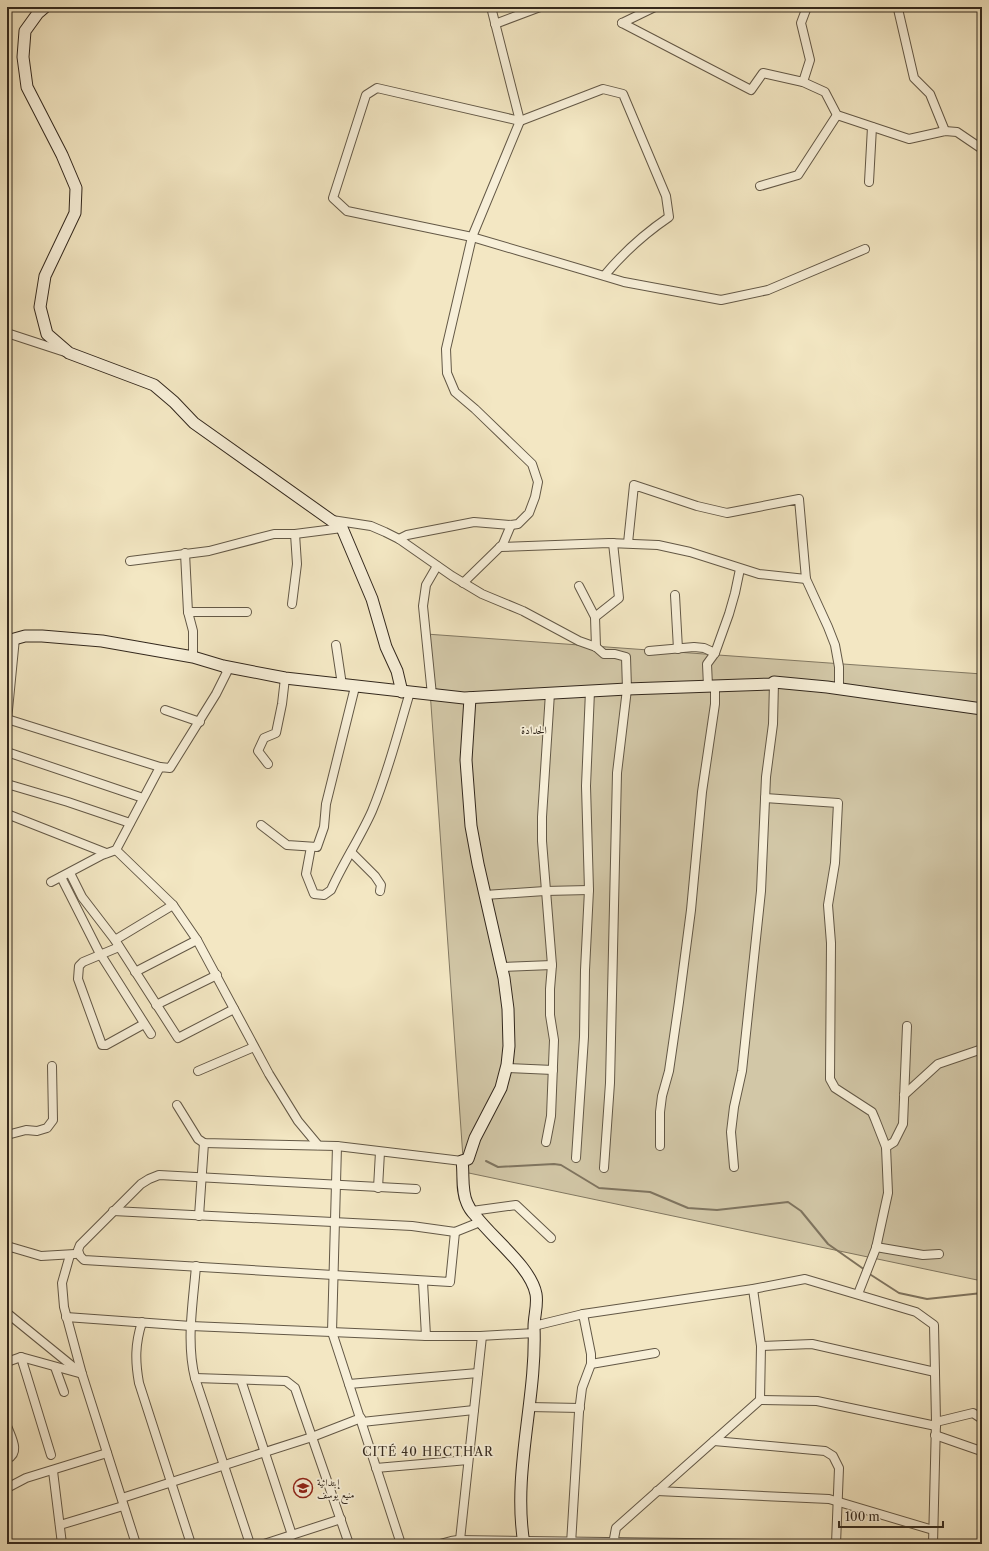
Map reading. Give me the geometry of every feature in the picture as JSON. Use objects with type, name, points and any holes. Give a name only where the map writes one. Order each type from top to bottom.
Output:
[{"type":"main road","points":[[45,7],[38,13],[25,31],[23,57],[27,87],[62,156],[76,188],[75,213],[45,276],[40,307],[47,334],[69,353],[154,385],[174,402],[194,423],[342,528],[372,599],[386,647],[406,692]]},
{"type":"main road","points":[[11,639],[42,636],[102,641],[193,657],[223,666],[285,678],[355,687],[470,698],[627,689],[771,684],[774,682],[839,688],[982,709]]},
{"type":"main road","points":[[470,698],[466,774],[471,826],[502,967],[508,1009],[509,1056],[501,1088],[475,1138],[468,1159],[462,1161],[467,1204],[480,1222],[526,1272],[536,1294],[529,1407],[521,1498],[523,1543]]},
{"type":"street","points":[[399,539],[407,535],[474,522],[511,525],[518,524],[529,513],[535,497],[538,482],[532,464],[455,392],[447,373],[446,349],[466,270],[472,237],[520,121],[491,7]]},
{"type":"street","points":[[495,24],[540,7]]},
{"type":"street","points":[[655,7],[622,23],[751,90],[763,72],[804,82],[825,92],[837,115],[909,139],[945,131],[957,132],[982,150]]},
{"type":"street","points":[[804,82],[810,60],[801,23],[807,7]]},
{"type":"street","points":[[898,9],[914,78],[930,94],[945,131]]},
{"type":"street","points":[[604,276],[622,255],[650,230],[669,218],[666,196],[623,94],[603,89],[520,121],[377,88],[366,95],[333,198],[347,211],[472,237],[624,282],[722,300],[768,290],[865,249]]},
{"type":"street","points":[[760,186],[798,175],[837,115]]},
{"type":"street","points":[[869,182],[872,127]]},
{"type":"street","points":[[7,333],[69,353]]},
{"type":"street","points":[[628,543],[634,485],[698,506],[727,513],[799,499],[806,579],[835,645],[839,668],[839,688]]},
{"type":"street","points":[[332,520],[371,526],[399,539],[463,584],[482,594],[523,611],[579,641],[596,647],[604,654],[615,654],[626,657],[627,689],[617,773],[610,1083],[604,1168]]},
{"type":"street","points":[[463,584],[500,547],[511,525]]},
{"type":"street","points":[[130,561],[209,551],[274,534],[295,534],[342,528]]},
{"type":"street","points":[[292,604],[297,564],[295,534]]},
{"type":"street","points":[[500,547],[613,543],[670,547],[765,576],[806,579]]},
{"type":"street","points":[[595,617],[619,598],[613,543]]},
{"type":"street","points":[[185,553],[188,612],[193,631],[193,657]]},
{"type":"street","points":[[432,695],[423,606],[426,585],[437,566]]},
{"type":"street","points":[[660,1146],[660,1112],[662,1096],[669,1071],[680,1002],[691,910],[702,792],[715,704],[707,664],[715,653],[735,593],[740,569]]},
{"type":"street","points":[[579,586],[595,617],[596,647]]},
{"type":"street","points":[[675,595],[678,648]]},
{"type":"street","points":[[188,612],[248,612]]},
{"type":"street","points":[[11,639],[7,720],[160,767],[170,768],[200,722],[227,672],[223,666]]},
{"type":"street","points":[[336,645],[342,685]]},
{"type":"street","points":[[649,651],[678,648],[704,648],[715,653]]},
{"type":"street","points":[[268,764],[258,751],[264,738],[276,733],[282,704],[285,678]]},
{"type":"street","points":[[734,1167],[731,1132],[734,1107],[742,1071],[761,891],[766,777],[773,724],[774,682]]},
{"type":"street","points":[[260,825],[287,845],[317,847],[324,827],[326,804],[355,687]]},
{"type":"street","points":[[576,1158],[583,1052],[589,890],[586,786],[590,691]]},
{"type":"street","points":[[311,847],[306,874],[314,894],[324,895],[331,890],[364,828],[382,787],[406,692]]},
{"type":"street","points":[[546,1142],[552,1116],[554,1040],[550,1015],[552,965],[545,891],[542,817],[550,693]]},
{"type":"street","points":[[165,710],[200,722]]},
{"type":"street","points":[[7,752],[143,798]]},
{"type":"street","points":[[51,882],[106,853],[116,850],[160,767]]},
{"type":"street","points":[[7,784],[68,802],[130,823]]},
{"type":"street","points":[[765,798],[838,803],[835,864],[828,905],[831,950],[830,1079],[835,1088],[872,1112],[886,1147],[888,1193],[876,1247],[858,1294]]},
{"type":"street","points":[[7,814],[106,853]]},
{"type":"street","points":[[116,850],[173,905],[197,940],[269,1074],[298,1121],[318,1145]]},
{"type":"street","points":[[351,852],[375,876],[381,885],[380,891]]},
{"type":"street","points":[[70,872],[82,896],[117,944],[178,1038],[234,1009]]},
{"type":"street","points":[[61,877],[101,955],[151,1034]]},
{"type":"street","points":[[485,895],[589,890]]},
{"type":"street","points":[[144,1024],[106,1045],[102,1045],[78,978],[78,966],[101,955],[173,905]]},
{"type":"street","points":[[135,972],[197,940]]},
{"type":"street","points":[[502,967],[552,965]]},
{"type":"street","points":[[156,1005],[217,975]]},
{"type":"street","points":[[886,1147],[894,1142],[903,1124],[907,1026]]},
{"type":"street","points":[[198,1071],[254,1047]]},
{"type":"street","points":[[904,1095],[938,1064],[982,1049]]},
{"type":"street","points":[[7,1135],[26,1130],[37,1131],[47,1128],[53,1120],[52,1066]]},
{"type":"street","points":[[506,1068],[553,1070]]},
{"type":"street","points":[[177,1105],[198,1139],[204,1143],[337,1146],[462,1161]]},
{"type":"street","points":[[199,1216],[204,1143]]},
{"type":"street","points":[[337,1146],[335,1275],[332,1332],[401,1544]]},
{"type":"street","points":[[378,1188],[380,1152]]},
{"type":"street","points":[[416,1189],[336,1186],[160,1175],[152,1177],[141,1184],[80,1245],[78,1249],[79,1254],[84,1260],[335,1275],[423,1282],[450,1282],[455,1232]]},
{"type":"street","points":[[472,1211],[516,1205],[551,1238]]},
{"type":"street","points":[[113,1211],[412,1226],[455,1232],[480,1222]]},
{"type":"street","points":[[7,1246],[41,1256],[79,1254]]},
{"type":"street","points":[[876,1247],[923,1255],[939,1254]]},
{"type":"street","points":[[70,1255],[62,1283],[66,1317],[82,1374],[123,1502],[134,1543]]},
{"type":"street","points":[[196,1266],[191,1326],[191,1361],[195,1378],[250,1544]]},
{"type":"street","points":[[66,1317],[191,1326],[426,1336],[482,1336],[534,1330],[583,1314],[753,1289],[805,1279],[916,1312],[934,1325],[936,1435],[933,1544]]},
{"type":"street","points":[[423,1282],[426,1336]]},
{"type":"street","points":[[753,1289],[761,1346],[760,1400]]},
{"type":"street","points":[[7,1313],[82,1374]]},
{"type":"street","points":[[570,1543],[582,1388],[591,1364],[591,1354],[583,1314]]},
{"type":"street","points":[[142,1322],[136,1347],[136,1368],[139,1383],[191,1544]]},
{"type":"street","points":[[460,1540],[482,1336]]},
{"type":"street","points":[[761,1346],[812,1344],[935,1372]]},
{"type":"street","points":[[591,1364],[655,1353]]},
{"type":"street","points":[[7,1362],[21,1357],[82,1374]]},
{"type":"street","points":[[21,1357],[51,1455]]},
{"type":"street","points":[[55,1367],[64,1392]]},
{"type":"street","points":[[350,1384],[478,1373]]},
{"type":"street","points":[[195,1378],[286,1381],[295,1388],[341,1519],[348,1544]]},
{"type":"street","points":[[241,1380],[292,1535]]},
{"type":"street","points":[[613,1543],[616,1528],[760,1400],[817,1401],[936,1424],[973,1413],[982,1419]]},
{"type":"street","points":[[529,1407],[580,1408]]},
{"type":"street","points":[[60,1525],[123,1502],[171,1481],[312,1437],[361,1420],[474,1410]]},
{"type":"street","points":[[7,1426],[14,1447],[14,1452],[12,1457],[7,1459]]},
{"type":"street","points":[[936,1435],[982,1452]]},
{"type":"street","points":[[714,1441],[825,1451],[833,1456],[839,1468],[836,1544]]},
{"type":"street","points":[[7,1488],[26,1478],[53,1471],[107,1453]]},
{"type":"street","points":[[376,1468],[468,1460]]},
{"type":"street","points":[[53,1471],[62,1544]]},
{"type":"street","points":[[657,1491],[829,1499],[933,1530]]},
{"type":"street","points":[[7,1515],[7,1520]]},
{"type":"street","points":[[264,1544],[341,1519]]},
{"type":"street","points":[[440,1544],[460,1540],[523,1543],[771,1544]]},
{"type":"shaded area","points":[[426,634],[982,674],[982,1281],[464,1172]]},
{"type":"waterway","points":[[486,1161],[498,1167],[554,1164],[561,1165],[599,1188],[650,1192],[688,1208],[717,1210],[788,1202],[801,1211],[828,1244],[865,1270]]},
{"type":"waterway","points":[[868,1273],[899,1293],[927,1299],[982,1293]]},
{"type":"place","name":"إبتدائية منيع يوسف","points":[[303,1488]]},
{"type":"district","name":"الحدادة","points":[[534,730]]},
{"type":"district","name":"CITÉ 40 HECTHAR","points":[[428,1452]]}]
